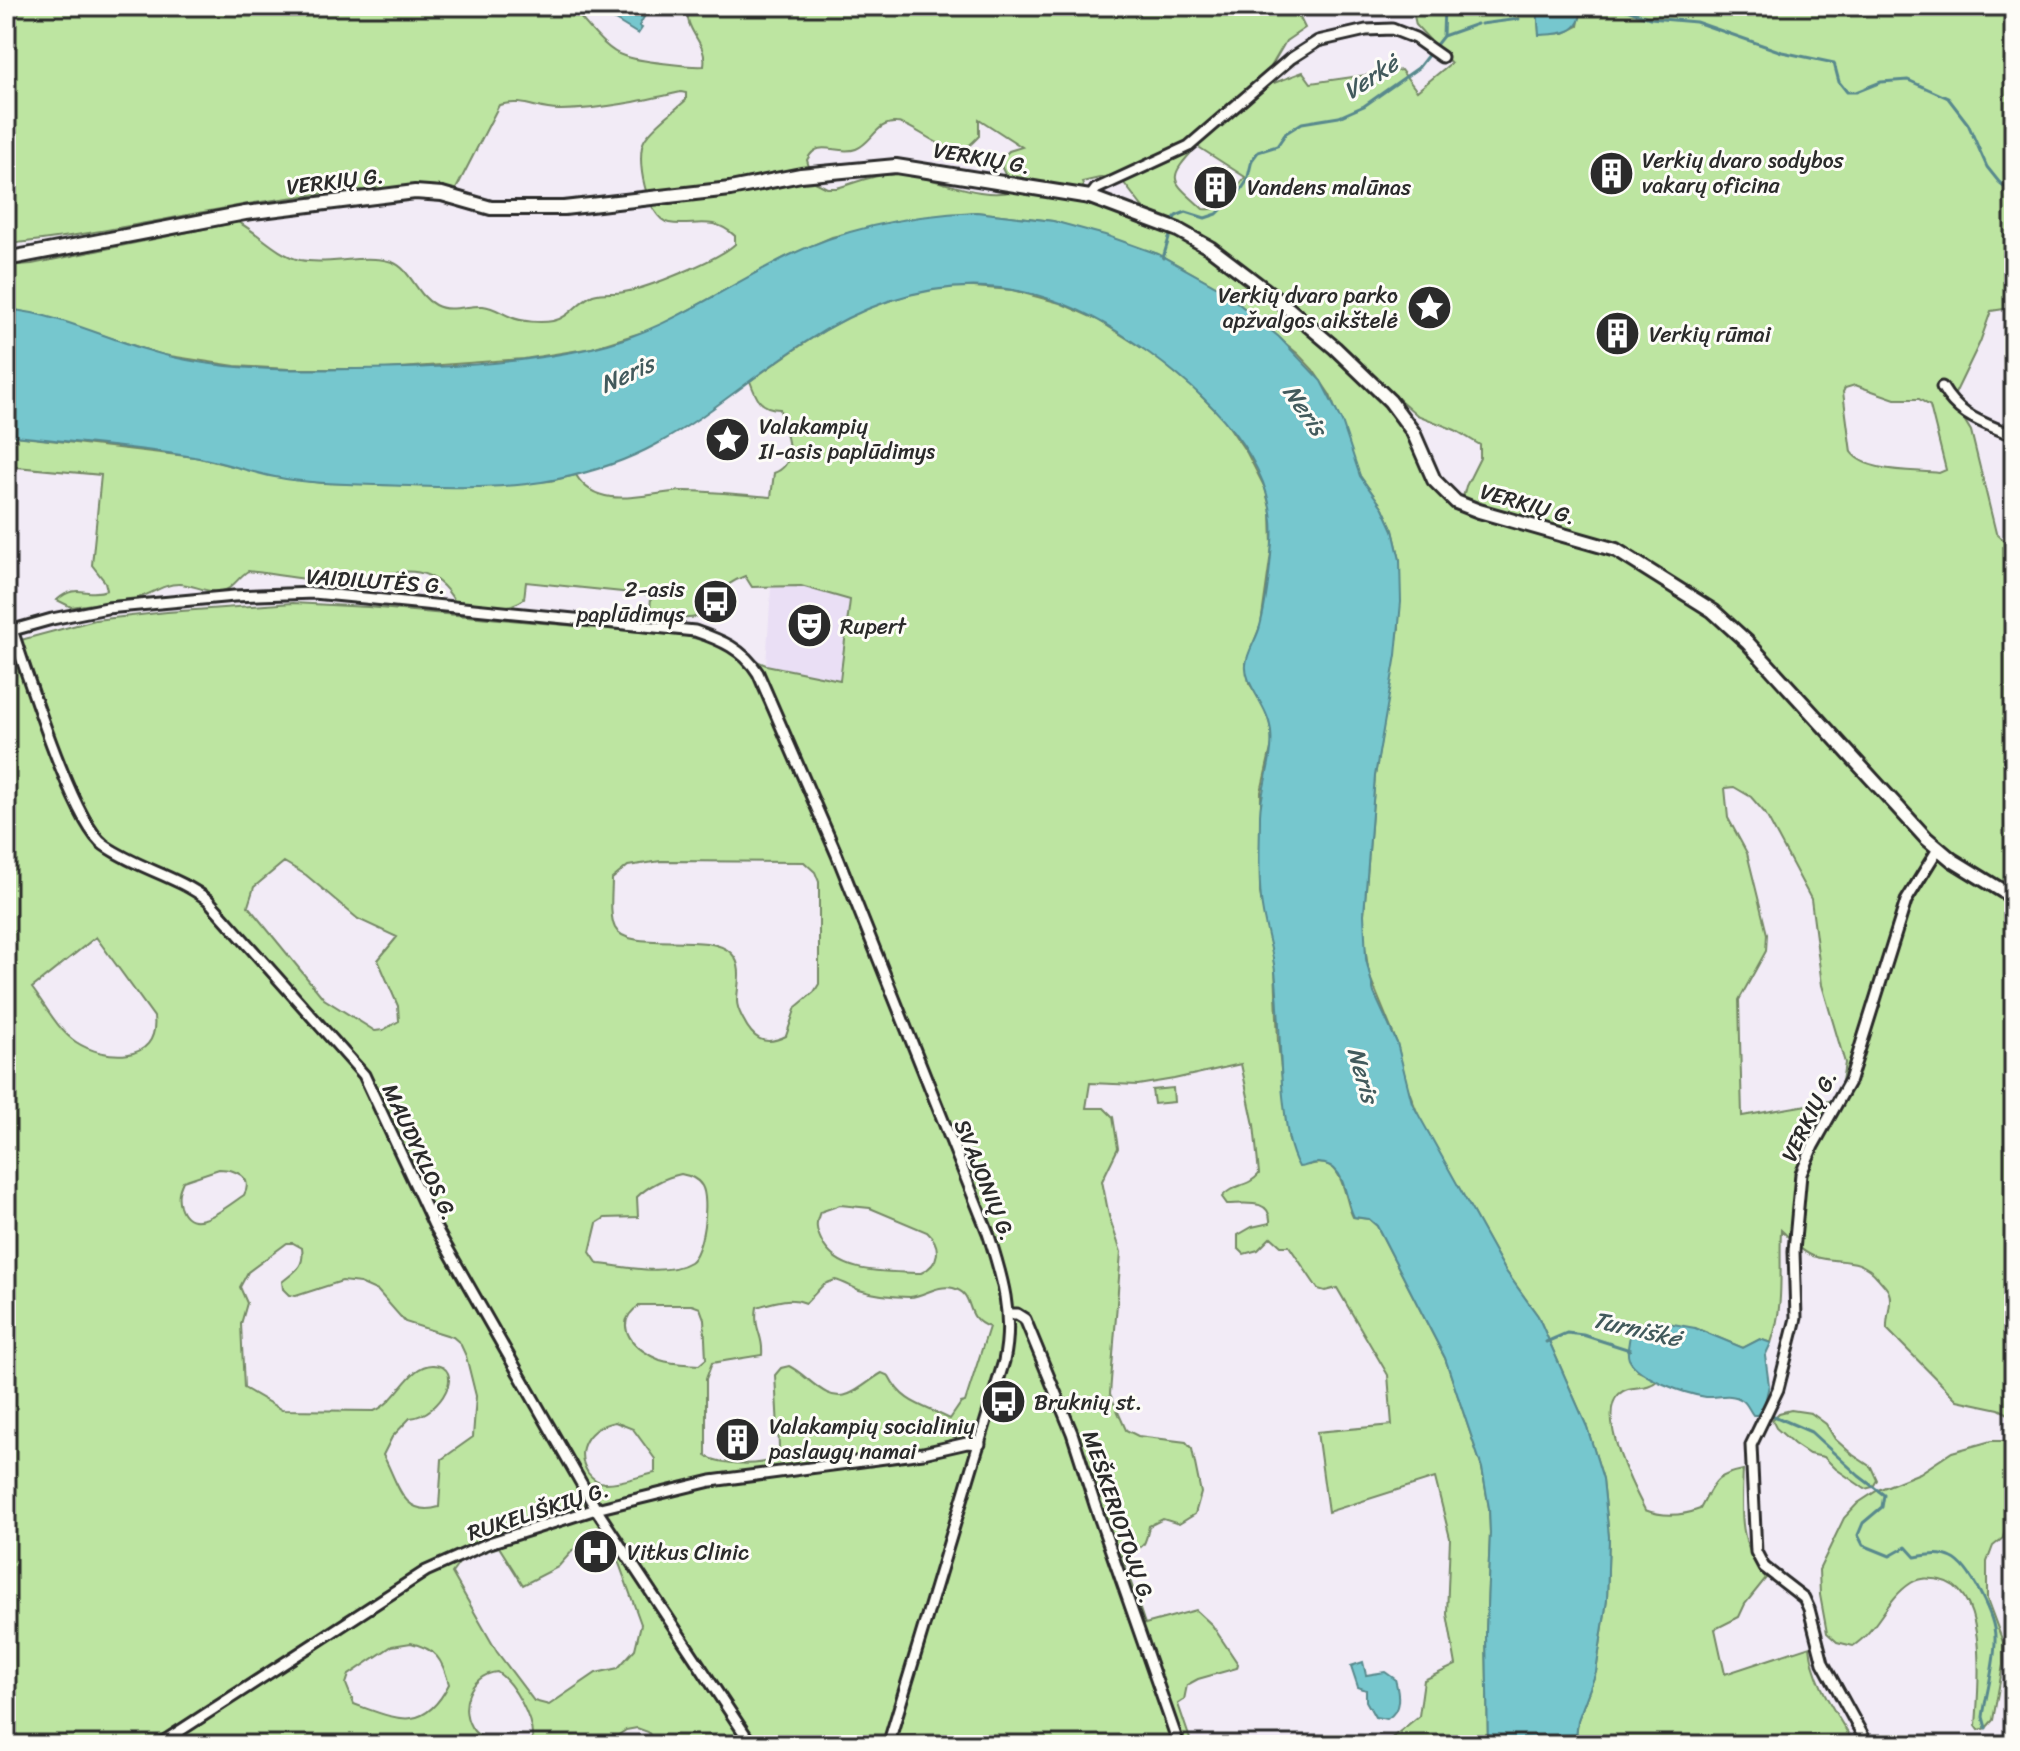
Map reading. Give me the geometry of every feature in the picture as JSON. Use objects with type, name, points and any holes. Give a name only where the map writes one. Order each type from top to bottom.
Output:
[{"type":"main road","name":"VERKIŲ G.","points":[[6,259],[245,213],[415,192],[442,194],[491,208],[564,208],[730,189],[801,175],[896,166],[1090,197],[1193,237],[1277,299],[1335,348],[1390,401],[1413,432],[1434,480],[1456,502],[1616,550],[1713,611],[1747,642],[1938,849]]},
{"type":"main road","points":[[1938,849],[2014,898]]},
{"type":"street","points":[[1090,197],[1096,189],[1189,146],[1290,59],[1318,41],[1378,28],[1407,33],[1442,57]]},
{"type":"street","points":[[1942,387],[1949,400],[1966,415],[2014,436]]},
{"type":"street","name":"VAIDILUTĖS G.","points":[[9,631],[107,608],[234,596],[314,593],[695,631],[741,652]]},
{"type":"street","name":"MAUDYKLOS G.","points":[[9,631],[71,790],[96,837],[105,846],[194,889],[208,900],[364,1075],[434,1225],[596,1509],[752,1745]]},
{"type":"street","name":"SVAJONIŲ G.","points":[[741,652],[758,673],[837,855],[988,1233],[1009,1314],[1004,1361],[888,1745]]},
{"type":"street","name":"VERKIŲ G.","points":[[1868,1745],[1823,1663],[1804,1598],[1764,1567],[1756,1552],[1751,1445],[1778,1389],[1796,1318],[1794,1251],[1801,1174],[1850,1080],[1906,901],[1938,849]]},
{"type":"street","name":"MEŠKERIOTOJŲ G.","points":[[1009,1314],[1025,1319],[1072,1433],[1179,1745]]},
{"type":"street","name":"RUKELIŠKIŲ G.","points":[[158,1745],[426,1571],[489,1543],[596,1509],[711,1481],[923,1453],[967,1443],[980,1444]]},
{"type":"shaded area","points":[[801,586],[850,600],[841,681],[766,665],[771,588]]},
{"type":"green space","points":[[6,6],[578,6],[578,15],[599,38],[624,56],[704,66],[702,50],[689,23],[688,6],[1294,6],[1305,28],[1286,41],[1269,70],[1274,83],[1303,72],[1311,83],[1401,70],[1417,91],[1451,63],[1416,25],[1412,6],[1537,6],[1539,34],[1564,33],[1578,26],[1581,10],[1577,6],[2014,6],[2014,313],[2004,309],[1991,311],[1952,400],[1971,431],[1996,533],[2014,550],[2014,1417],[1999,1409],[1957,1400],[1887,1329],[1890,1297],[1886,1287],[1871,1271],[1856,1263],[1811,1255],[1781,1230],[1780,1300],[1771,1343],[1760,1339],[1743,1348],[1695,1328],[1638,1371],[1658,1380],[1648,1386],[1623,1391],[1613,1404],[1614,1434],[1619,1451],[1645,1510],[1672,1515],[1700,1509],[1719,1478],[1743,1470],[1743,1527],[1750,1553],[1766,1578],[1745,1604],[1739,1617],[1715,1629],[1725,1674],[1810,1646],[1821,1685],[1855,1745],[1575,1745],[1578,1720],[1596,1672],[1607,1600],[1609,1537],[1603,1479],[1587,1427],[1538,1316],[1505,1270],[1419,1117],[1407,1086],[1397,1043],[1369,975],[1364,914],[1375,776],[1399,628],[1400,560],[1393,530],[1383,508],[1360,476],[1330,395],[1313,370],[1221,289],[1158,254],[1053,221],[976,212],[898,221],[832,237],[786,257],[656,328],[592,348],[524,359],[386,369],[235,366],[163,355],[40,315],[6,309],[6,266],[32,264],[238,222],[283,253],[300,260],[370,259],[392,262],[404,270],[428,301],[441,307],[483,306],[515,319],[553,321],[593,295],[624,292],[649,285],[699,265],[735,244],[735,236],[718,225],[677,224],[661,219],[649,199],[642,172],[642,147],[654,128],[686,100],[686,93],[681,92],[577,109],[552,110],[517,103],[499,105],[455,191],[403,188],[308,195],[6,244]],"holes":[[[979,119],[1022,147],[1009,151],[1003,157],[1002,168],[1013,191],[972,191],[900,174],[876,176],[827,188],[813,181],[807,160],[811,153],[822,148],[856,149],[889,123],[912,128],[948,148],[967,147],[979,136]],[[1197,146],[1245,177],[1233,195],[1218,208],[1203,209],[1179,185],[1176,173]],[[1117,174],[1144,209],[1190,228],[1278,292],[1417,415],[1455,430],[1480,445],[1480,458],[1466,486],[1460,508],[1429,480],[1406,434],[1379,400],[1298,321],[1192,241],[1088,204],[1082,182]],[[1855,385],[1895,399],[1919,399],[1930,406],[1946,470],[1939,473],[1891,469],[1858,459],[1851,452],[1845,388]],[[1734,787],[1751,797],[1765,813],[1811,899],[1822,985],[1845,1063],[1840,1094],[1830,1101],[1742,1116],[1739,1000],[1766,951],[1767,934],[1747,853],[1728,818],[1725,788]]]},
{"type":"green space","points":[[961,286],[1012,290],[1060,303],[1098,320],[1156,357],[1223,418],[1247,453],[1265,488],[1271,512],[1272,546],[1261,624],[1246,662],[1249,683],[1264,705],[1271,728],[1272,744],[1261,792],[1260,893],[1275,967],[1278,1042],[1289,1141],[1309,1165],[1321,1163],[1337,1172],[1353,1217],[1369,1219],[1377,1226],[1445,1358],[1482,1468],[1490,1533],[1486,1632],[1488,1745],[1383,1745],[1419,1716],[1424,1680],[1456,1665],[1447,1614],[1450,1538],[1435,1478],[1328,1512],[1317,1432],[1392,1425],[1388,1375],[1337,1288],[1318,1289],[1289,1246],[1281,1246],[1271,1237],[1258,1250],[1244,1254],[1238,1248],[1238,1235],[1252,1227],[1270,1223],[1267,1209],[1262,1206],[1227,1204],[1222,1197],[1259,1174],[1254,1125],[1241,1064],[1138,1085],[1090,1083],[1086,1108],[1104,1108],[1113,1117],[1118,1148],[1102,1181],[1121,1252],[1110,1394],[1126,1430],[1138,1436],[1186,1442],[1192,1449],[1201,1493],[1195,1514],[1179,1524],[1163,1519],[1149,1526],[1142,1547],[1122,1556],[1145,1624],[1196,1610],[1212,1625],[1238,1664],[1237,1668],[1187,1685],[1184,1700],[1178,1704],[1192,1745],[658,1745],[648,1732],[637,1728],[626,1730],[604,1745],[522,1745],[532,1740],[530,1722],[516,1693],[497,1672],[487,1675],[473,1686],[466,1704],[466,1713],[474,1731],[496,1745],[6,1745],[6,644],[95,620],[293,603],[686,636],[716,644],[766,665],[840,680],[850,600],[801,586],[752,587],[745,576],[724,588],[701,615],[680,618],[650,614],[651,595],[526,582],[524,599],[508,606],[491,607],[455,602],[444,586],[418,572],[329,581],[248,571],[223,591],[173,584],[137,598],[71,607],[57,600],[70,592],[107,590],[105,582],[92,565],[101,475],[6,466],[6,435],[195,457],[277,477],[321,483],[485,486],[550,481],[576,475],[586,487],[611,497],[684,491],[771,497],[774,473],[783,468],[787,461],[789,444],[780,409],[768,407],[760,401],[750,381],[849,317],[901,297]],"holes":[[[661,861],[804,862],[815,872],[819,882],[819,984],[796,1007],[786,1036],[765,1041],[751,1032],[738,1006],[736,959],[721,947],[706,943],[636,940],[623,936],[615,928],[612,917],[612,879],[628,866]],[[284,862],[306,875],[358,919],[397,937],[378,960],[398,1006],[399,1021],[375,1031],[324,999],[248,906],[254,887]],[[96,937],[154,1017],[153,1033],[148,1044],[139,1051],[114,1055],[76,1042],[58,1024],[32,988]],[[219,1169],[237,1172],[247,1183],[244,1195],[201,1220],[192,1220],[185,1215],[179,1202],[183,1181]],[[681,1174],[693,1178],[702,1186],[705,1214],[702,1238],[695,1257],[680,1266],[657,1270],[598,1264],[590,1252],[597,1223],[605,1218],[638,1217],[637,1197],[663,1180]],[[840,1205],[870,1208],[927,1232],[935,1243],[937,1254],[932,1265],[921,1273],[866,1270],[840,1261],[830,1253],[818,1234],[820,1212]],[[287,1243],[293,1243],[302,1248],[303,1254],[298,1268],[282,1282],[283,1289],[289,1295],[296,1296],[342,1281],[360,1283],[378,1291],[405,1322],[453,1337],[460,1343],[476,1396],[473,1437],[442,1459],[439,1507],[427,1509],[409,1502],[383,1455],[392,1437],[410,1418],[421,1415],[440,1401],[449,1382],[448,1373],[443,1367],[425,1366],[417,1371],[390,1400],[374,1411],[282,1410],[244,1388],[241,1324],[247,1303],[240,1287],[248,1272]],[[835,1280],[859,1290],[891,1296],[910,1297],[942,1288],[960,1291],[965,1295],[975,1318],[989,1327],[965,1402],[950,1419],[907,1398],[889,1376],[882,1373],[841,1396],[825,1392],[789,1366],[781,1368],[775,1375],[777,1457],[742,1464],[706,1456],[706,1379],[712,1363],[762,1355],[756,1321],[757,1307],[794,1300],[806,1303],[824,1284]],[[640,1305],[692,1305],[700,1308],[704,1319],[706,1359],[699,1365],[669,1362],[651,1356],[629,1337],[627,1321]],[[615,1422],[633,1429],[655,1459],[655,1473],[610,1483],[595,1480],[588,1473],[582,1456],[591,1434]],[[591,1530],[602,1530],[612,1544],[641,1624],[635,1649],[618,1668],[596,1673],[549,1705],[534,1701],[497,1652],[452,1573],[462,1559],[499,1547],[523,1585],[558,1567]],[[411,1643],[437,1656],[449,1684],[430,1710],[408,1718],[383,1714],[354,1704],[346,1684],[349,1675],[392,1646]]]},
{"type":"green space","points":[[1173,1088],[1174,1102],[1154,1104],[1152,1090]]},
{"type":"green space","points":[[1791,1410],[1811,1413],[1826,1424],[1835,1439],[1871,1467],[1877,1480],[1873,1487],[1865,1489],[1824,1457],[1809,1454],[1776,1428],[1772,1420],[1779,1413]]},
{"type":"green space","points":[[1991,1441],[2007,1441],[2013,1452],[2007,1482],[2003,1538],[1993,1546],[1987,1562],[1987,1599],[2003,1642],[2003,1665],[1993,1720],[1986,1728],[1979,1730],[1976,1726],[1978,1644],[1967,1602],[1956,1588],[1932,1579],[1911,1583],[1853,1646],[1837,1642],[1827,1633],[1819,1570],[1844,1518],[1858,1503],[1878,1490],[1920,1473],[1952,1452]]},
{"type":"water","points":[[592,6],[650,6],[638,34]]},
{"type":"water","points":[[1537,6],[1577,6],[1581,10],[1580,18],[1567,32],[1539,35]]},
{"type":"water","name":"Neris","points":[[976,212],[1053,221],[1105,235],[1158,254],[1221,289],[1279,337],[1321,381],[1342,422],[1360,476],[1383,508],[1393,530],[1400,560],[1401,602],[1396,655],[1375,776],[1364,914],[1366,959],[1374,993],[1397,1043],[1412,1103],[1505,1270],[1538,1316],[1587,1427],[1603,1479],[1609,1537],[1607,1600],[1596,1672],[1578,1720],[1575,1745],[1488,1745],[1486,1632],[1490,1533],[1482,1468],[1445,1358],[1377,1226],[1369,1219],[1354,1217],[1343,1183],[1334,1168],[1317,1163],[1299,1167],[1292,1151],[1283,1096],[1275,971],[1260,888],[1260,815],[1271,752],[1271,732],[1266,713],[1246,673],[1248,655],[1260,626],[1266,595],[1272,543],[1271,510],[1261,478],[1245,448],[1224,420],[1172,371],[1118,332],[1078,310],[1039,296],[999,288],[960,287],[921,292],[882,303],[843,321],[804,343],[695,421],[657,444],[596,469],[536,483],[425,487],[314,482],[275,477],[171,453],[6,435],[6,309],[52,318],[164,355],[229,366],[335,369],[504,362],[563,354],[619,341],[669,320],[764,268],[833,237],[880,224]]},
{"type":"water","points":[[1651,1320],[1695,1328],[1743,1348],[1760,1339],[1771,1343],[1765,1356],[1769,1385],[1764,1407],[1753,1415],[1738,1398],[1697,1395],[1675,1389],[1642,1373],[1629,1359],[1630,1335]]},
{"type":"water","points":[[1363,1662],[1366,1675],[1385,1672],[1395,1679],[1397,1706],[1387,1719],[1375,1717],[1366,1701],[1366,1690],[1358,1687],[1351,1666]]},
{"type":"waterway","points":[[1443,36],[1444,6]]},
{"type":"waterway","name":"Verkė","points":[[1581,14],[1621,8],[1650,18],[1696,22],[1782,52],[1834,63],[1839,82],[1847,92],[1856,92],[1881,82],[1908,80],[1948,98],[1968,124],[1987,167],[2014,194]]},
{"type":"waterway","name":"Verkė","points":[[1481,24],[1519,19]]},
{"type":"waterway","name":"Verkė","points":[[1172,221],[1186,212],[1205,218],[1217,214],[1247,181],[1252,160],[1258,152],[1277,146],[1286,133],[1302,123],[1339,117],[1364,106],[1418,68],[1443,36],[1477,24]]},
{"type":"waterway","name":"Verkė","points":[[1163,258],[1170,235]]},
{"type":"waterway","name":"Turniškė","points":[[1546,1342],[1567,1333],[1630,1350]]},
{"type":"waterway","points":[[1774,1416],[1811,1432],[1884,1495],[1882,1507],[1863,1523],[1858,1535],[1863,1545],[1890,1556],[1906,1547],[1915,1557],[1934,1554],[1947,1556],[1959,1563],[1974,1581],[1991,1617],[1995,1637],[1983,1717],[1986,1728]]},
{"type":"place","name":"Verkių dvaro sodybos vakarų oficina","points":[[1611,173]]},
{"type":"place","name":"Vandens malūnas","points":[[1216,187]]},
{"type":"place","name":"Verkių dvaro parko apžvalgos aikštelė","points":[[1429,308]]},
{"type":"place","name":"Verkių rūmai","points":[[1618,334]]},
{"type":"place","name":"Valakampių II-asis paplūdimys","points":[[728,439]]},
{"type":"place","name":"2-asis paplūdimys","points":[[716,602]]},
{"type":"place","name":"Rupert","points":[[809,626]]},
{"type":"place","name":"Bruknių st.","points":[[1003,1402]]},
{"type":"place","name":"Valakampių socialinių paslaugų namai","points":[[738,1439]]},
{"type":"place","name":"Vitkus Clinic","points":[[596,1552]]}]
